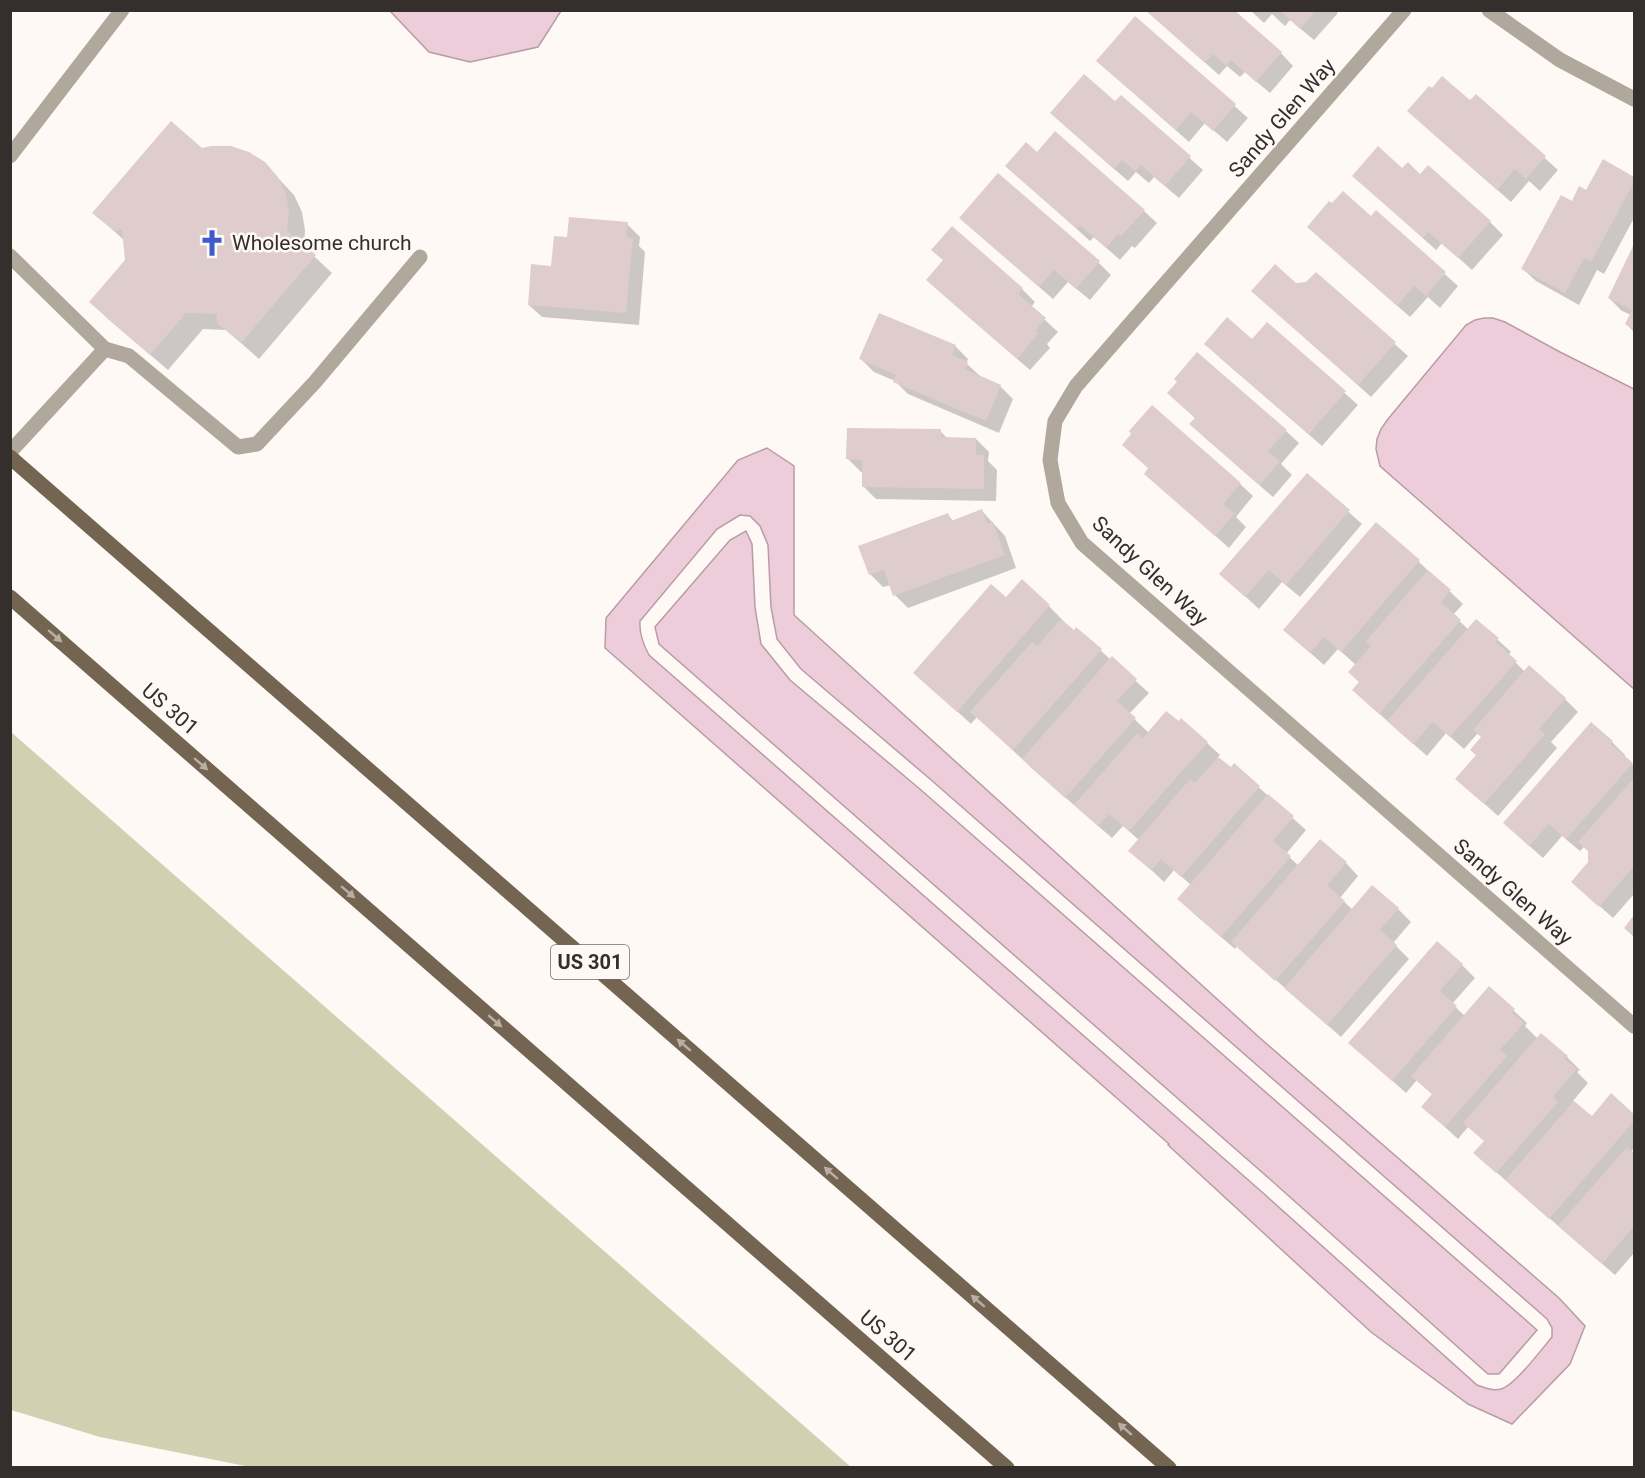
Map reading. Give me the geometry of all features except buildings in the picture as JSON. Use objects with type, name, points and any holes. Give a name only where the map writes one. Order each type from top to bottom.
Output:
[{"type":"main road","name":"US 301","points":[[10,457],[1169,1467]]},
{"type":"main road","name":"US 301","points":[[10,597],[1007,1467]]},
{"type":"street","points":[[10,156],[122,10]]},
{"type":"street","name":"Sandy Glen Way","points":[[1404,10],[1076,386],[1055,422],[1050,460],[1058,503],[1082,543],[1635,1026]]},
{"type":"street","points":[[1489,10],[1560,60],[1635,99]]},
{"type":"street","points":[[10,256],[105,349],[129,356],[238,447],[257,444],[315,382],[420,257]]},
{"type":"street","points":[[10,452],[105,349]]},
{"type":"shaded area","points":[[390,11],[561,11],[538,47],[470,62],[429,52]]},
{"type":"shaded area","points":[[1484,318],[1505,322],[1634,389],[1634,689],[1380,466],[1376,449],[1377,439],[1388,419],[1466,325]]},
{"type":"shaded area","points":[[767,448],[794,466],[794,615],[1260,1038],[1559,1298],[1585,1326],[1570,1364],[1512,1424],[1468,1404],[1371,1332],[1169,1144],[605,648],[606,618],[738,460]],"holes":[[[740,515],[750,516],[760,526],[768,545],[771,607],[777,639],[801,669],[930,779],[1547,1319],[1552,1328],[1552,1337],[1513,1381],[1498,1390],[1477,1385],[1262,1192],[649,655],[642,638],[640,621],[717,529]]]},
{"type":"shaded area","points":[[746,531],[752,544],[755,607],[761,644],[790,680],[921,790],[1537,1330],[1499,1374],[1488,1374],[1272,1181],[659,644],[655,627],[730,540]]},
{"type":"shaded area","points":[[11,732],[851,1467],[250,1467],[100,1437],[11,1410]]},
{"type":"place","name":"Wholesome church","points":[[212,243]]}]
